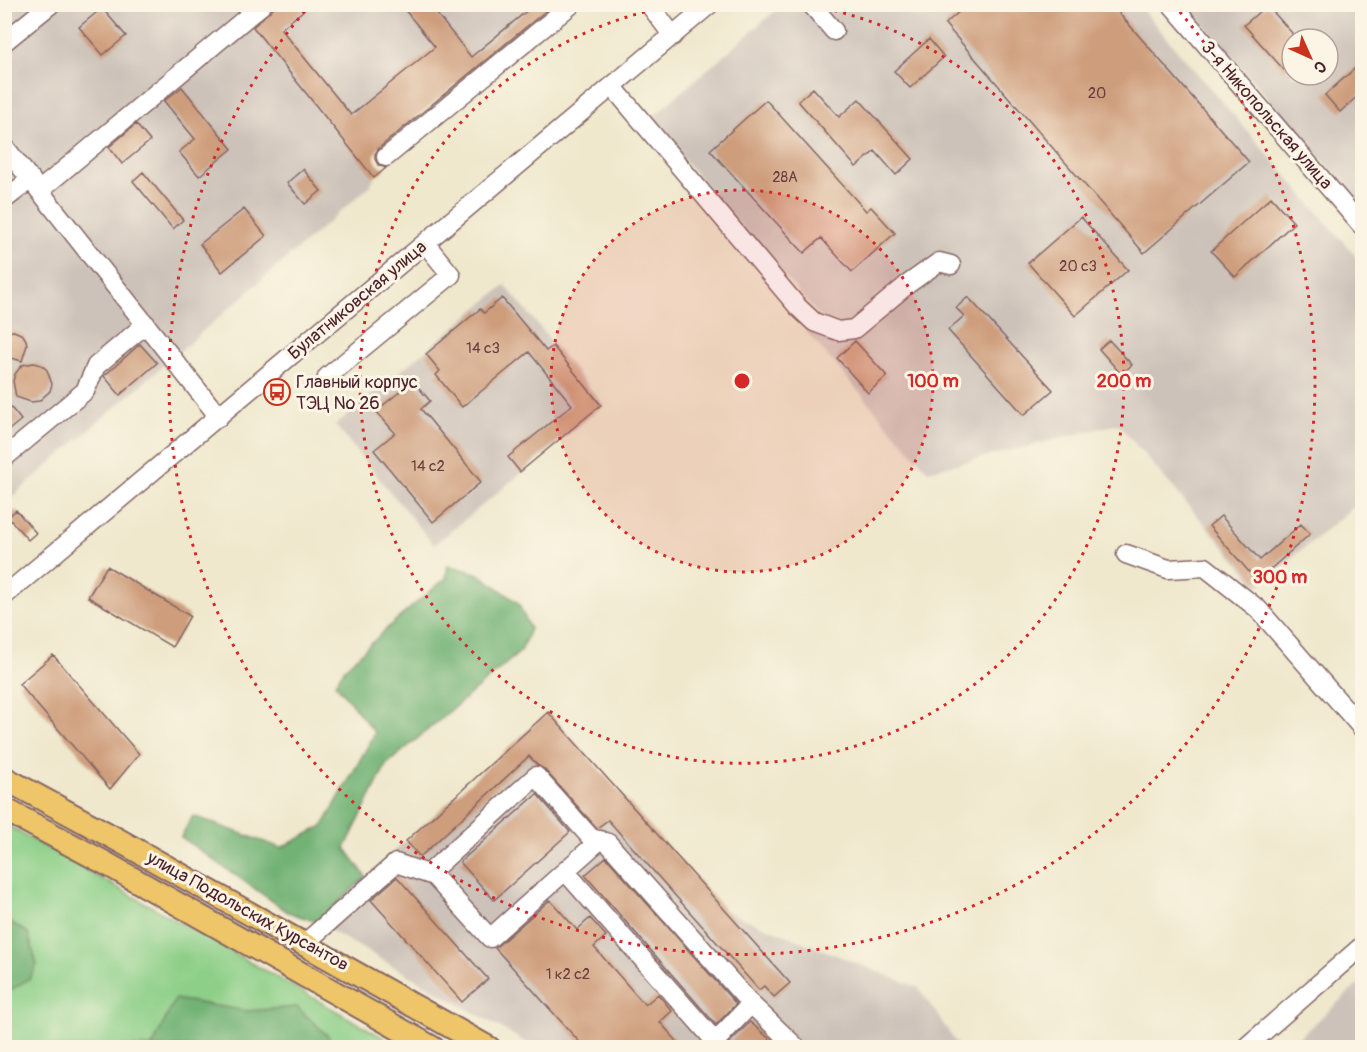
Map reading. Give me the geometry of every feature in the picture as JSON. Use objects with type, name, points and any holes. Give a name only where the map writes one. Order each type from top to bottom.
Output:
[{"type":"main road","name":"улица Подольских Курсантов","points":[[4,778],[489,1047]]},
{"type":"main road","name":"улица Подольских Курсантов","points":[[4,809],[107,864],[433,1047]]},
{"type":"street","points":[[4,42],[51,4]]},
{"type":"street","points":[[4,200],[35,184],[263,4]]},
{"type":"street","points":[[386,158],[572,4]]},
{"type":"street","points":[[649,4],[672,36]]},
{"type":"street","name":"Булатниковская улица","points":[[4,596],[710,4]]},
{"type":"street","points":[[811,4],[834,32]]},
{"type":"street","name":"3-я Никопольская улица","points":[[1171,4],[1362,225]]},
{"type":"street","points":[[612,86],[798,307],[814,322],[838,331],[854,329],[908,284],[939,262],[951,265]]},
{"type":"street","points":[[4,146],[219,417]]},
{"type":"street","points":[[327,378],[451,275],[425,243]]},
{"type":"street","points":[[4,458],[85,391],[96,366],[146,324]]},
{"type":"street","points":[[1126,554],[1168,569],[1204,567],[1258,609],[1362,728]]},
{"type":"street","points":[[306,944],[396,863],[428,874],[536,776],[591,838],[608,843],[751,1004],[797,1047]]},
{"type":"street","points":[[430,872],[490,938],[600,840]]},
{"type":"street","points":[[565,871],[712,1044],[751,1004]]},
{"type":"street","points":[[1245,1047],[1362,945]]},
{"type":"shaded area","points":[[5,5],[535,5],[355,153],[374,178],[369,187],[5,503]]},
{"type":"shaded area","points":[[782,5],[1138,5],[1362,263],[1362,500],[1258,586],[1118,424],[928,471],[805,330],[820,317],[649,120]]},
{"type":"shaded area","points":[[1186,5],[1362,5],[1362,205]]},
{"type":"shaded area","points":[[505,285],[604,405],[434,545],[335,425]]},
{"type":"shaded area","points":[[548,712],[725,911],[919,988],[959,1047],[534,1047],[316,922]]},
{"type":"shaded area","points":[[1362,981],[1362,1047],[1288,1047]]},
{"type":"green space","points":[[448,565],[479,574],[518,603],[530,629],[521,651],[386,765],[345,848],[366,877],[316,922],[288,912],[181,837],[193,816],[281,848],[323,826],[375,733],[335,683],[346,667],[446,578]]},
{"type":"green space","points":[[5,824],[400,1047],[5,1047]]},
{"type":"green space","points":[[5,919],[28,933],[37,965],[30,978],[5,994]]},
{"type":"green space","points":[[175,999],[247,1011],[297,1007],[328,1036],[334,1047],[152,1047]]},
{"type":"building","points":[[277,4],[311,4],[281,29],[351,115],[435,47],[400,4],[429,4],[471,57],[535,4],[554,4],[379,148],[375,159],[378,165],[386,168],[374,178],[253,27]]},
{"type":"building","points":[[968,4],[1111,4],[1249,162],[1144,253],[945,24]]},
{"type":"building","points":[[1267,5],[1287,27],[1280,27],[1280,66],[1244,25]]},
{"type":"building","points":[[102,8],[126,36],[103,55],[79,27]]},
{"type":"building","points":[[929,39],[944,57],[910,88],[894,71]]},
{"type":"building","points":[[1362,62],[1362,92],[1340,112],[1325,95],[1334,87],[1340,87],[1340,82]]},
{"type":"building","points":[[182,87],[232,149],[199,176],[179,152],[195,139],[164,101]]},
{"type":"building","points":[[813,88],[839,117],[859,99],[913,159],[896,175],[875,151],[856,167],[798,101]]},
{"type":"building","points":[[766,100],[866,211],[871,207],[895,233],[852,272],[821,238],[804,253],[710,150]]},
{"type":"building","points":[[136,124],[150,141],[122,164],[109,147]]},
{"type":"building","points":[[303,169],[321,191],[305,204],[287,183]]},
{"type":"building","points":[[143,172],[183,220],[173,229],[133,181]]},
{"type":"building","points":[[1271,197],[1294,223],[1235,277],[1211,251]]},
{"type":"building","points":[[244,209],[266,236],[222,272],[200,244]]},
{"type":"building","points":[[1081,217],[1128,270],[1075,316],[1028,263]]},
{"type":"building","points":[[968,297],[1053,390],[1024,415],[948,330],[964,316],[956,308]]},
{"type":"building","points":[[502,298],[546,351],[553,346],[601,405],[520,472],[508,457],[572,405],[529,352],[462,407],[436,375],[440,371],[426,354],[480,309],[484,313]]},
{"type":"building","points":[[14,331],[23,335],[26,340],[27,345],[22,361],[4,356],[4,332]]},
{"type":"building","points":[[1109,340],[1132,365],[1121,374],[1099,349]]},
{"type":"building","points":[[855,341],[887,376],[868,393],[837,358]]},
{"type":"building","points":[[140,344],[157,363],[120,395],[104,376]]},
{"type":"building","points":[[34,363],[47,370],[52,384],[50,391],[39,401],[31,402],[16,397],[13,381],[22,365]]},
{"type":"building","points":[[413,381],[430,401],[421,409],[481,482],[433,522],[374,450],[395,433],[376,411]]},
{"type":"building","points":[[4,399],[21,420],[4,434]]},
{"type":"building","points":[[16,510],[36,533],[28,540],[8,517]]},
{"type":"building","points":[[1221,516],[1260,560],[1301,524],[1310,534],[1257,581],[1209,526]]},
{"type":"building","points":[[107,566],[190,616],[172,647],[88,597]]},
{"type":"building","points":[[53,655],[139,754],[110,789],[19,684]]},
{"type":"building","points":[[548,712],[790,983],[774,997],[764,986],[759,990],[608,820],[597,828],[544,769],[529,756],[420,857],[406,841]]},
{"type":"building","points":[[537,794],[570,832],[494,900],[460,862]]},
{"type":"building","points":[[606,857],[736,1004],[716,1025],[585,875]]},
{"type":"building","points":[[397,877],[488,979],[462,1002],[371,900]]},
{"type":"building","points":[[550,900],[577,930],[590,918],[606,936],[594,947],[645,1005],[658,994],[672,1011],[660,1022],[682,1047],[584,1047],[495,948]]},
{"type":"building","points":[[750,1022],[779,1047],[725,1047]]},
{"type":"place","name":"Главный корпус ТЭЦ № 26","points":[[277,392]]}]
